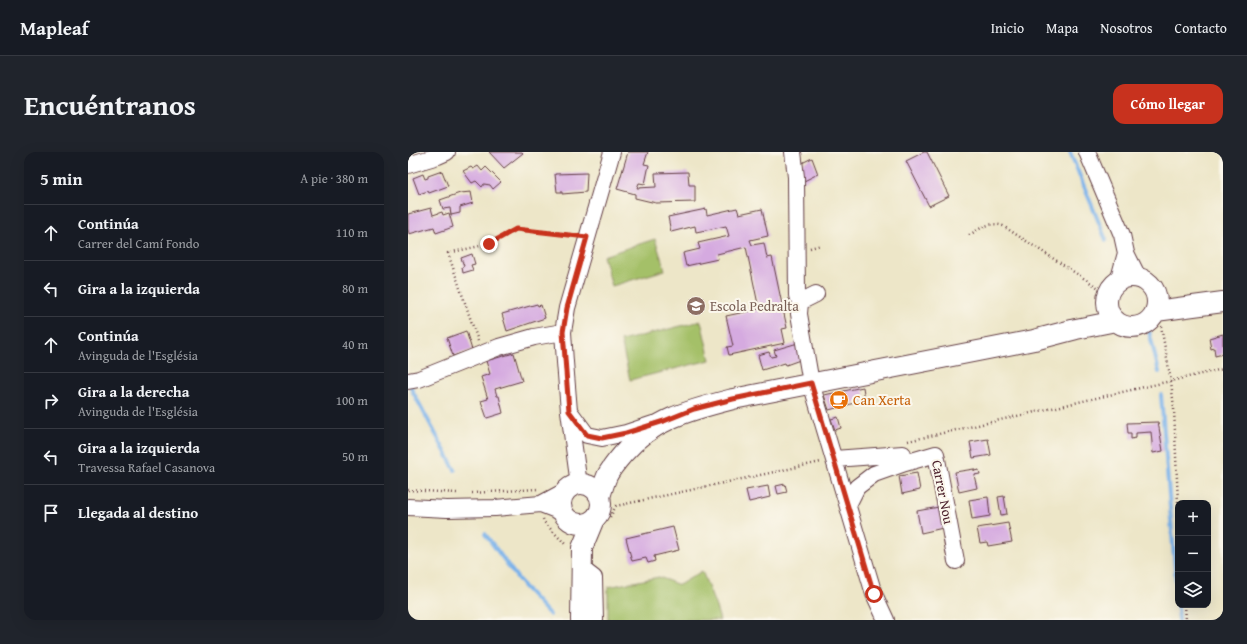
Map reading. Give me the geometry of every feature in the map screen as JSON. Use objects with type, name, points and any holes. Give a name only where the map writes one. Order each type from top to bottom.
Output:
[{"type":"street","points":[[581,620],[582,548],[594,520],[601,509],[590,493],[569,411],[563,332],[567,308],[612,152]]},
{"type":"street","points":[[793,152],[796,177],[797,296]]},
{"type":"street","points":[[1087,152],[1122,235],[1126,253],[1138,278]]},
{"type":"street","points":[[408,164],[441,153]]},
{"type":"street","points":[[569,411],[587,435],[602,438],[626,433],[664,421],[694,409],[733,399],[1034,340],[1076,329],[1112,301],[1129,277],[1138,278],[1150,284],[1155,307],[1141,326],[1132,328],[1124,326],[1112,301],[1126,253]]},
{"type":"street","points":[[816,294],[800,302],[799,314],[811,383],[874,594],[886,620]]},
{"type":"street","points":[[1155,307],[1214,303]]},
{"type":"street","points":[[413,380],[482,354],[534,338],[563,332]]},
{"type":"street","points":[[582,548],[562,502],[590,493],[607,476],[614,464],[629,448],[645,434],[664,421]]},
{"type":"street","points":[[834,459],[903,454],[905,463],[874,474],[857,488],[848,505]]},
{"type":"street","name":"Carrer Nou","points":[[905,463],[936,454],[956,561]]},
{"type":"street","points":[[408,507],[447,509],[495,508],[541,504],[590,493]]},
{"type":"street","points":[[541,504],[568,518],[584,524],[594,520]]},
{"type":"street","points":[[581,568],[594,578],[595,620]]},
{"type":"path","points":[[969,235],[989,224],[1003,226],[1112,301]]},
{"type":"path","points":[[482,354],[448,253],[489,244],[516,229],[587,237]]},
{"type":"path","points":[[1155,307],[1160,323],[1171,380],[1174,408],[1178,500]]},
{"type":"path","points":[[902,442],[1223,369]]},
{"type":"path","points":[[590,493],[834,459]]},
{"type":"path","points":[[470,493],[538,488]]},
{"type":"path","points":[[408,490],[462,494]]},
{"type":"path","points":[[1185,608],[1186,620]]},
{"type":"green space","points":[[655,239],[665,270],[612,286],[603,256]]},
{"type":"green space","points":[[701,321],[710,360],[630,380],[621,341]]},
{"type":"green space","points":[[702,571],[720,620],[608,620],[608,587],[659,577],[679,585]]},
{"type":"building","points":[[489,152],[522,152],[523,153],[504,168]]},
{"type":"building","points":[[628,152],[648,152],[644,164],[649,165],[645,184],[639,183],[637,188],[656,187],[655,173],[688,172],[689,185],[695,185],[695,202],[656,203],[635,198],[635,194],[617,189]]},
{"type":"building","points":[[927,152],[949,196],[929,206],[906,161]]},
{"type":"building","points":[[812,158],[818,174],[804,181],[800,164]]},
{"type":"building","points":[[478,166],[482,171],[486,167],[501,182],[493,189],[490,185],[484,184],[482,187],[476,181],[472,183],[463,171],[471,167],[473,169]]},
{"type":"building","points":[[442,171],[448,186],[429,193],[428,191],[419,194],[413,178],[423,174],[425,179],[428,178],[428,176]]},
{"type":"building","points":[[587,173],[586,192],[562,194],[562,192],[557,192],[555,174]]},
{"type":"building","points":[[471,192],[473,203],[460,207],[460,213],[451,215],[450,208],[443,209],[440,200],[460,193]]},
{"type":"building","points":[[431,208],[433,215],[442,212],[443,215],[449,213],[453,227],[436,233],[434,227],[409,234],[408,214]]},
{"type":"building","points":[[737,208],[739,214],[762,209],[768,236],[750,240],[752,245],[764,243],[767,258],[772,257],[787,328],[782,329],[785,343],[729,355],[727,347],[733,346],[726,316],[759,309],[746,247],[717,254],[718,259],[686,266],[683,253],[700,249],[698,243],[729,236],[726,226],[696,232],[695,226],[671,232],[668,217],[706,209],[707,215]]},
{"type":"building","points":[[472,254],[475,264],[471,265],[473,270],[463,273],[462,267],[464,266],[461,258]]},
{"type":"building","points":[[537,304],[538,306],[541,305],[545,318],[507,331],[502,314]]},
{"type":"building","points":[[466,331],[472,350],[453,356],[447,338]]},
{"type":"building","points":[[1223,334],[1223,354],[1215,356],[1214,348],[1211,349],[1209,338]]},
{"type":"building","points":[[798,343],[800,360],[786,365],[785,363],[762,370],[758,355],[769,352],[771,357],[776,356],[774,350]]},
{"type":"building","points":[[514,353],[522,381],[495,389],[497,396],[499,396],[503,413],[487,418],[481,401],[488,399],[481,377],[490,374],[486,361]]},
{"type":"building","points":[[863,387],[865,400],[829,410],[824,395]]},
{"type":"building","points":[[838,417],[841,428],[835,430],[831,419]]},
{"type":"building","points":[[1158,422],[1163,451],[1153,453],[1151,432],[1136,433],[1136,438],[1131,439],[1131,433],[1128,433],[1127,423]]},
{"type":"building","points":[[988,439],[991,455],[973,458],[970,442]]},
{"type":"building","points":[[974,469],[974,471],[979,470],[980,474],[974,475],[977,488],[959,492],[955,472]]},
{"type":"building","points":[[917,473],[920,490],[902,494],[899,476]]},
{"type":"building","points":[[785,484],[787,492],[778,494],[776,486]]},
{"type":"building","points":[[768,486],[770,497],[749,502],[746,490]]},
{"type":"building","points":[[1004,496],[1007,514],[1001,515],[998,497]]},
{"type":"building","points":[[988,497],[990,516],[972,519],[969,500]]},
{"type":"building","points":[[939,507],[943,528],[921,533],[917,511]]},
{"type":"building","points":[[1008,523],[1012,542],[988,546],[987,542],[980,543],[977,528]]},
{"type":"building","points":[[673,527],[679,550],[654,556],[655,561],[648,563],[646,558],[632,561],[626,538]]},
{"type":"waterway","points":[[1070,152],[1106,240]]},
{"type":"waterway","points":[[1149,331],[1159,372]]},
{"type":"waterway","points":[[410,384],[455,470]]},
{"type":"waterway","points":[[1161,395],[1179,620]]},
{"type":"waterway","points":[[485,534],[524,587],[550,615]]},
{"type":"place","name":"Escola Pedralta","points":[[696,306]]},
{"type":"place","name":"Can Xerta","points":[[839,400]]},
{"type":"route","points":[[489,244],[516,229],[587,237],[567,308],[563,332],[569,411],[587,435],[602,438],[626,433],[664,421],[694,409],[733,399],[811,383],[874,594]]}]
